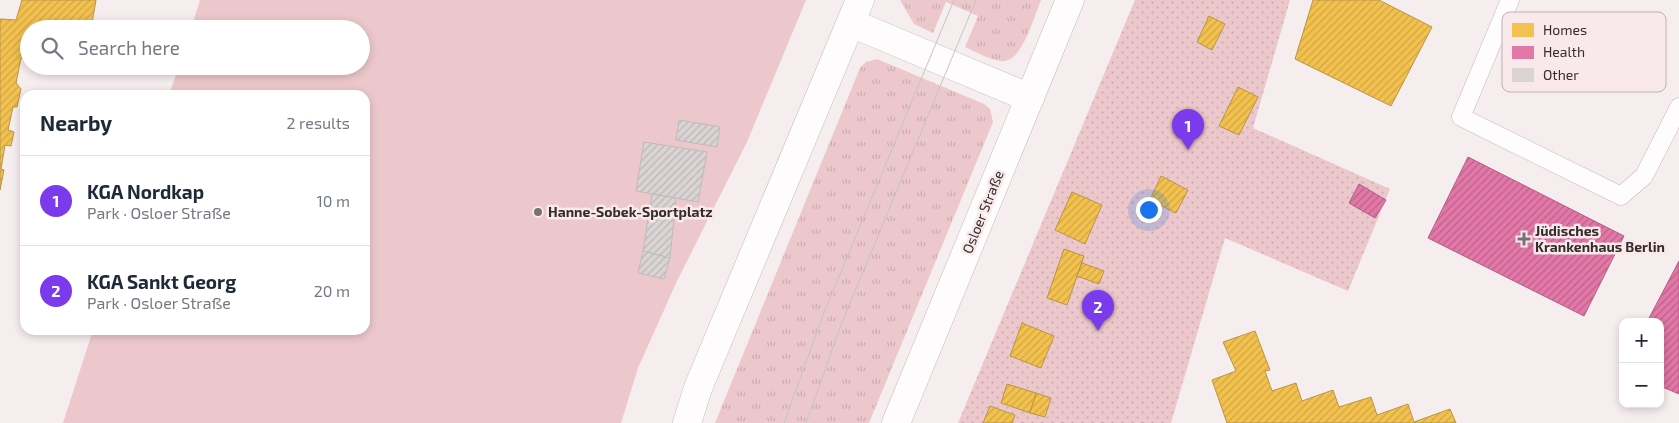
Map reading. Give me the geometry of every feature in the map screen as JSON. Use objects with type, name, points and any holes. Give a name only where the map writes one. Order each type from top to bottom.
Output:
[{"type":"main road","name":"Osloer Straße","points":[[896,423],[1070,0]]},
{"type":"main road","points":[[687,423],[698,388],[855,11],[1030,98]]},
{"type":"lane","points":[[1505,12],[1510,0]]},
{"type":"lane","points":[[1502,19],[1461,117],[1621,196],[1644,176],[1679,106]]},
{"type":"green space","name":"Hanne-Sobek-Sportplatz","points":[[200,0],[806,0],[747,142],[677,281],[638,368],[621,423],[63,423],[91,335],[370,335],[370,90],[171,90],[176,75],[370,75],[370,20],[194,20]]},
{"type":"green space","points":[[900,0],[1041,0],[1021,47],[1008,60],[1001,61],[965,47],[978,16],[946,2],[933,33],[914,24]]},
{"type":"green space","points":[[1135,0],[1290,0],[1253,128],[1390,189],[1348,291],[1225,238],[1171,423],[958,423]]},
{"type":"green space","points":[[877,59],[984,104],[990,109],[993,122],[869,423],[715,423],[860,68],[866,62]]},
{"type":"building: Homes","points":[[22,0],[96,0],[93,20],[20,20],[20,63],[16,83],[21,89],[17,107],[13,107],[8,130],[14,132],[11,146],[5,145],[1,169],[4,170],[0,190],[0,19],[16,20]]},
{"type":"building: Homes","points":[[1313,0],[1379,0],[1432,27],[1391,106],[1295,59]]},
{"type":"building: Homes","points":[[1209,16],[1225,24],[1212,50],[1197,42]]},
{"type":"building: Homes","points":[[1238,87],[1258,97],[1239,135],[1219,126]]},
{"type":"building: Homes","points":[[1161,176],[1188,190],[1176,213],[1150,200]]},
{"type":"building: Homes","points":[[1072,192],[1102,205],[1085,244],[1055,230]]},
{"type":"building: Homes","points":[[1064,249],[1084,256],[1067,305],[1047,298]]},
{"type":"building: Homes","points":[[1082,263],[1104,271],[1099,284],[1077,276]]},
{"type":"building: Homes","points":[[1022,323],[1054,336],[1041,368],[1010,356]]},
{"type":"building: Homes","points":[[1255,331],[1270,370],[1265,371],[1272,391],[1296,383],[1302,401],[1333,390],[1339,407],[1371,397],[1377,415],[1408,404],[1414,422],[1450,409],[1456,423],[1227,423],[1212,380],[1236,371],[1223,342]]},
{"type":"building: Homes","points":[[1007,384],[1036,393],[1030,413],[1001,403]]},
{"type":"building: Homes","points":[[1036,393],[1051,398],[1045,417],[1030,413]]},
{"type":"building: Homes","points":[[990,406],[1015,415],[1012,423],[983,423]]},
{"type":"building: Health","points":[[1468,157],[1624,236],[1584,316],[1428,238]]},
{"type":"building: Health","points":[[1359,184],[1386,200],[1375,218],[1349,203]]},
{"type":"building: Health","points":[[1679,261],[1679,394],[1664,388],[1664,318],[1649,318]]},
{"type":"building: Other","points":[[679,120],[720,127],[717,147],[676,140]]},
{"type":"building: Other","points":[[644,142],[707,152],[698,202],[636,191]]},
{"type":"building: Other","points":[[652,194],[676,198],[670,258],[643,251]]},
{"type":"building: Other","points":[[643,251],[670,258],[664,279],[638,273]]},
{"type":"tram line","points":[[784,423],[823,315],[954,0]]},
{"type":"tram line","points":[[806,423],[841,325],[976,0]]},
{"type":"place","name":"KGA Nordkap","points":[[1188,150]]},
{"type":"place","name":"Hanne-Sobek-Sportplatz","points":[[538,212]]},
{"type":"place","name":"Jüdisches Krankenhaus Berlin","points":[[1524,239]]},
{"type":"place","name":"KGA Sankt Georg","points":[[1098,331]]}]
